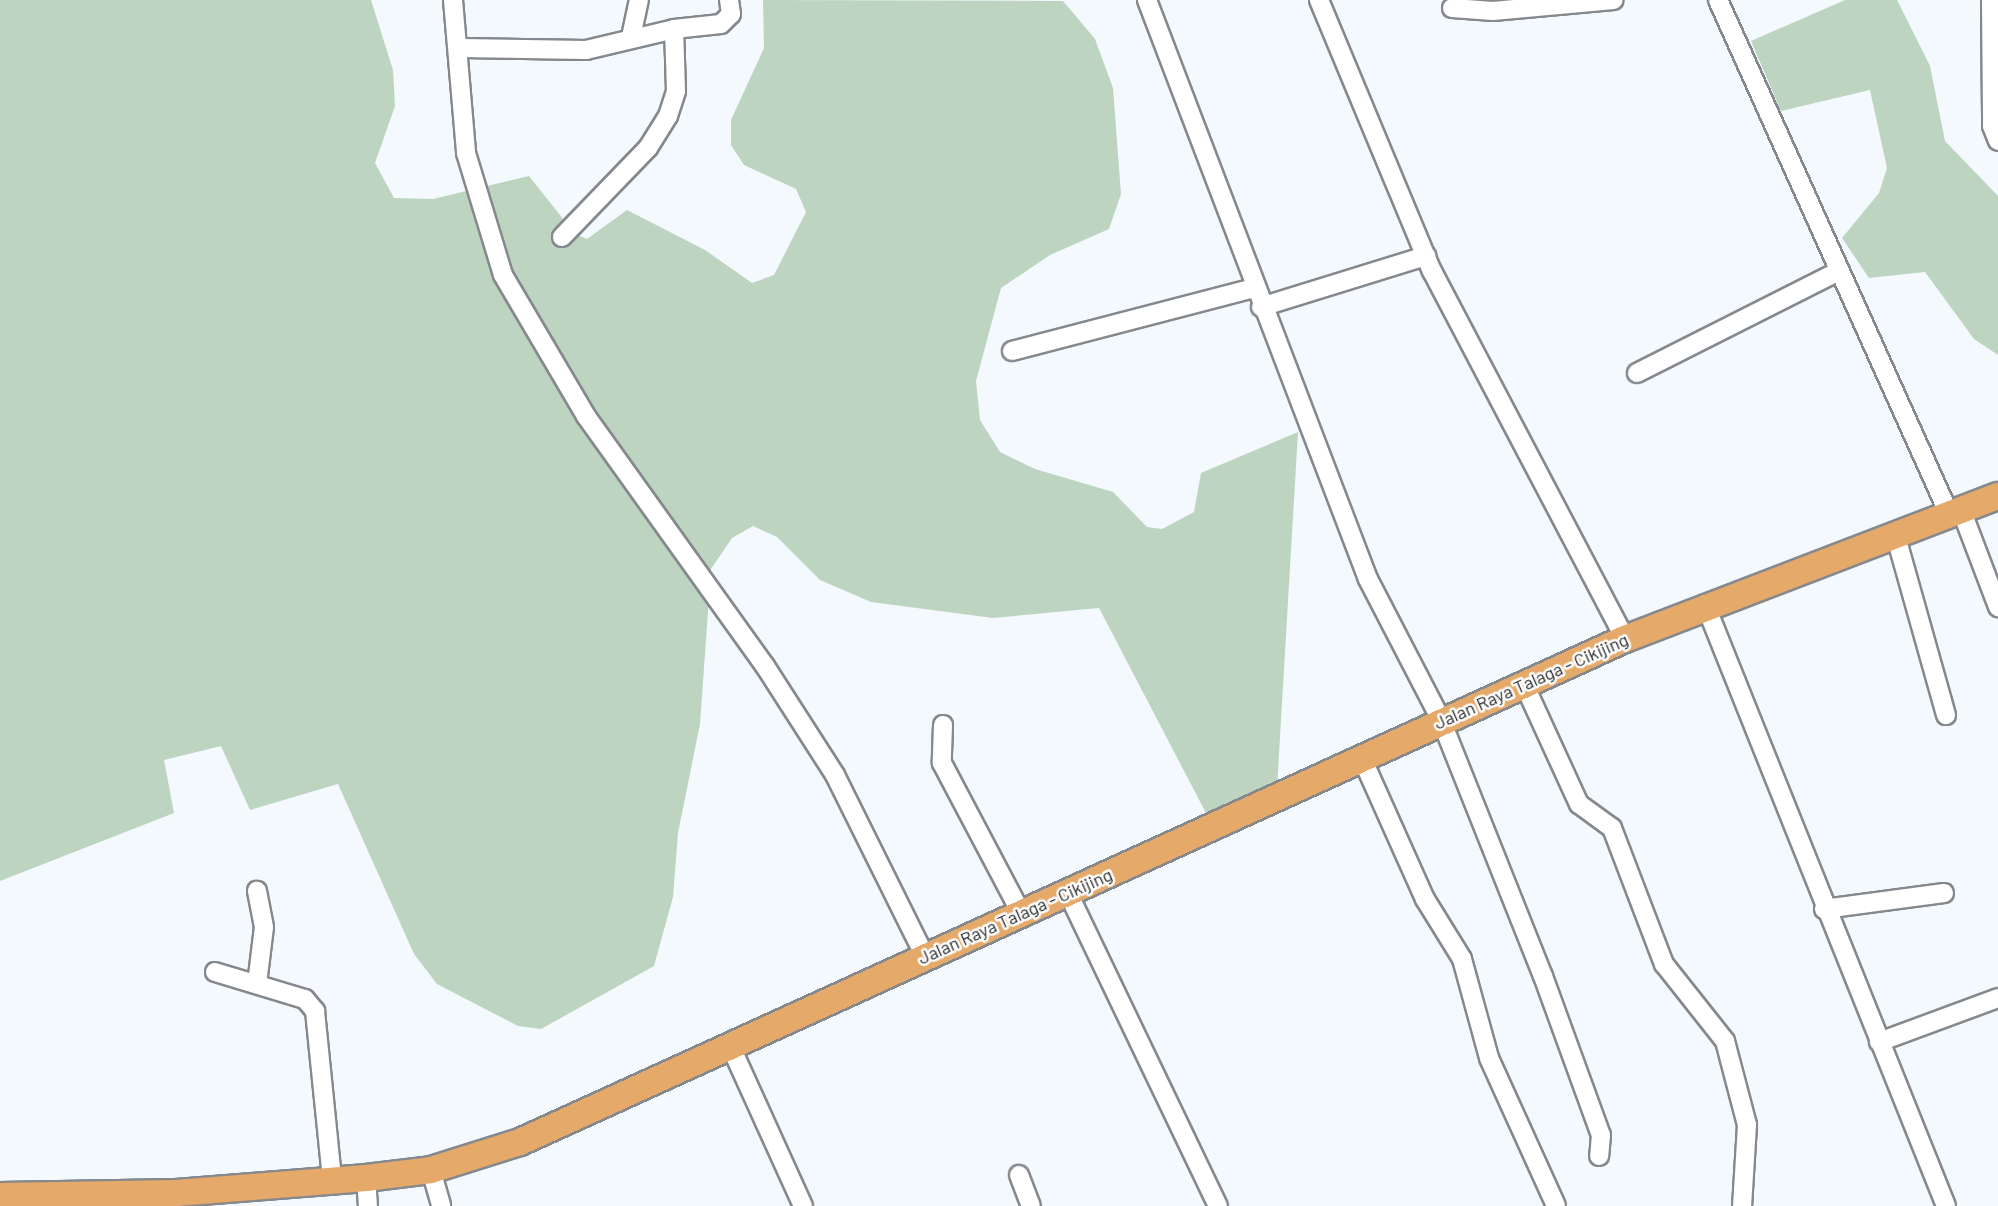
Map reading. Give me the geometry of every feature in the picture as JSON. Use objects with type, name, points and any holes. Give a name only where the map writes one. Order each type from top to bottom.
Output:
[{"type":"main road","name":"Jalan Raya Talaga - Cikijing","points":[[13,1199],[177,1199],[332,1177],[366,1178],[430,1170],[520,1142],[925,956],[1022,915],[1361,756],[1705,604],[1896,537],[1998,496]]},
{"type":"street","points":[[453,0],[461,48],[466,153],[502,275],[586,416],[765,666],[835,775],[925,956]]},
{"type":"street","points":[[631,37],[639,0]]},
{"type":"street","points":[[461,48],[586,50],[631,37],[721,24],[731,14],[729,0]]},
{"type":"street","points":[[1147,0],[1261,307],[1368,579],[1441,720],[1597,1122],[1599,1156]]},
{"type":"street","points":[[1319,0],[1426,256],[1625,639]]},
{"type":"street","points":[[1452,8],[1493,11],[1614,0]]},
{"type":"street","points":[[1718,0],[1837,272],[1956,514],[1998,607]]},
{"type":"street","points":[[1991,0],[1992,125],[1998,141]]},
{"type":"street","points":[[562,237],[648,148],[668,116],[676,91],[674,29]]},
{"type":"street","points":[[1261,307],[1426,256]]},
{"type":"street","points":[[1637,373],[1837,272]]},
{"type":"street","points":[[1012,351],[1254,288]]},
{"type":"street","points":[[1896,537],[1946,715]]},
{"type":"street","points":[[1705,604],[1824,909],[1946,1206]]},
{"type":"street","points":[[1524,684],[1579,804],[1612,828],[1664,964],[1725,1041],[1747,1125],[1742,1206]]},
{"type":"street","points":[[943,725],[942,763],[1022,915]]},
{"type":"street","points":[[1361,756],[1426,899],[1462,960],[1489,1058],[1556,1206]]},
{"type":"street","points":[[257,891],[264,927],[257,984]]},
{"type":"street","points":[[1068,893],[1218,1206]]},
{"type":"street","points":[[1824,909],[1944,893]]},
{"type":"street","points":[[215,972],[305,999],[315,1011],[332,1177]]},
{"type":"street","points":[[1879,1042],[1998,998]]},
{"type":"street","points":[[730,1045],[803,1206]]},
{"type":"street","points":[[430,1170],[441,1206]]},
{"type":"street","points":[[1019,1175],[1031,1206]]},
{"type":"street","points":[[366,1178],[368,1206]]},
{"type":"green space","points":[[0,0],[371,0],[393,70],[395,106],[375,163],[394,198],[433,199],[529,176],[575,234],[587,239],[627,210],[705,250],[752,283],[774,275],[806,212],[796,189],[744,165],[731,145],[731,120],[764,48],[763,0],[1063,1],[1095,39],[1113,88],[1121,194],[1109,229],[1050,255],[1001,288],[976,381],[980,420],[1000,452],[1035,469],[1113,492],[1147,527],[1162,529],[1194,512],[1201,473],[1298,432],[1277,788],[1206,813],[1099,608],[993,618],[871,602],[820,580],[777,537],[753,526],[732,538],[711,569],[700,724],[678,833],[673,897],[654,966],[541,1029],[518,1026],[437,984],[414,954],[338,784],[250,810],[221,746],[164,760],[174,813],[0,881]]},
{"type":"green space","points":[[1845,0],[1897,0],[1930,66],[1945,141],[1998,196],[1998,355],[1974,339],[1925,272],[1869,278],[1842,238],[1879,193],[1887,168],[1870,90],[1781,111],[1751,41]]}]
